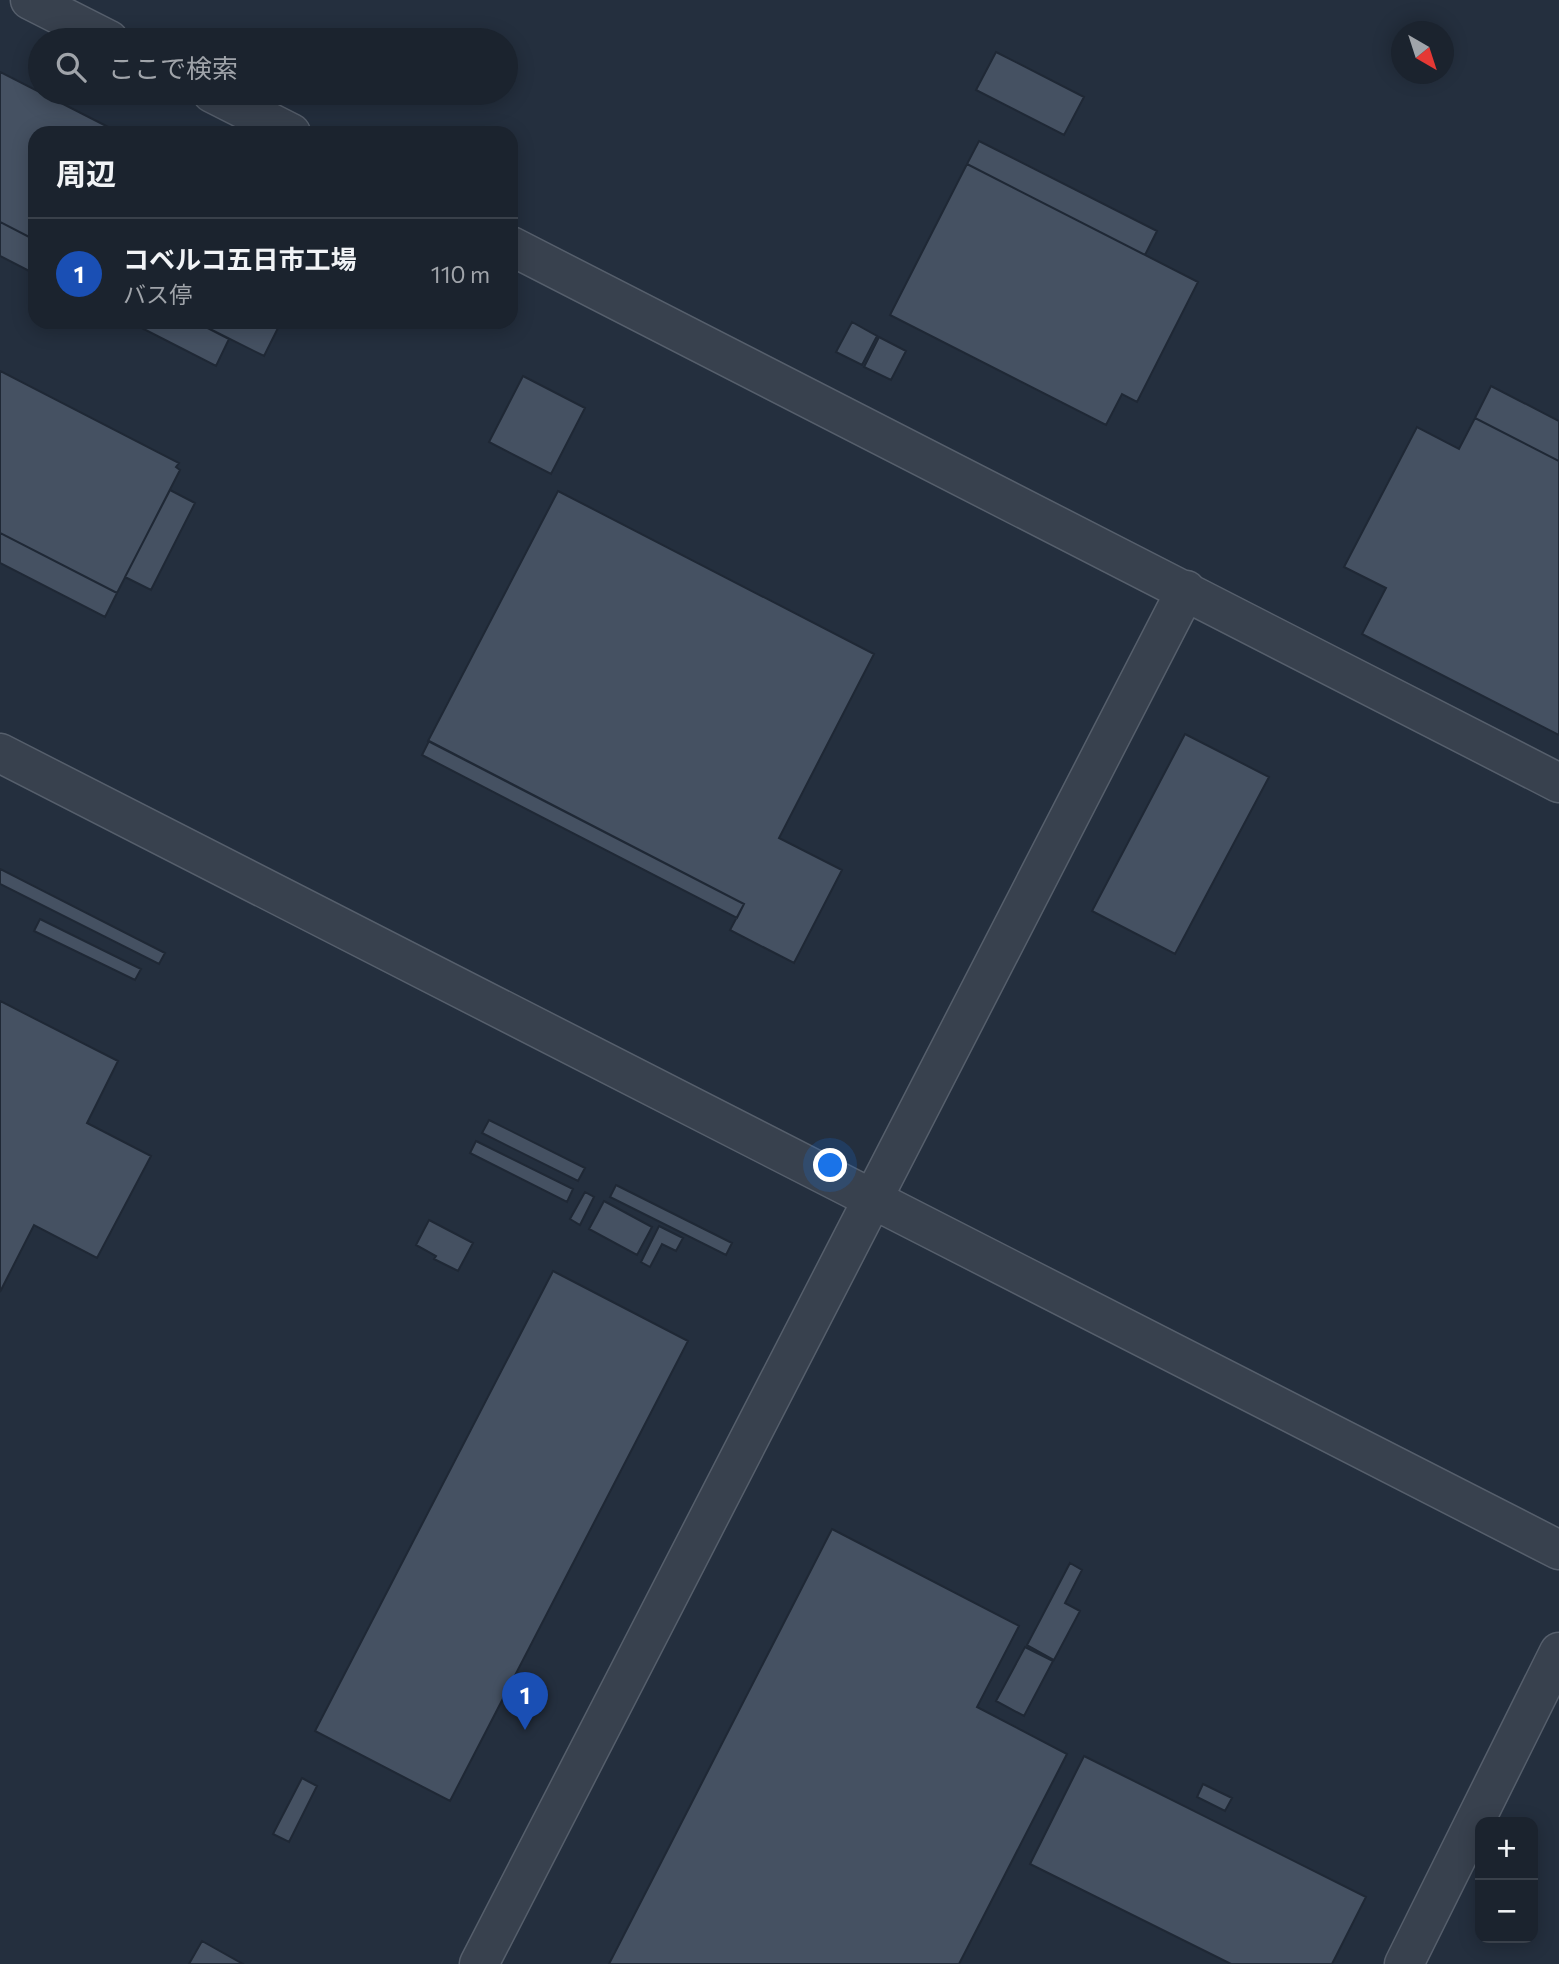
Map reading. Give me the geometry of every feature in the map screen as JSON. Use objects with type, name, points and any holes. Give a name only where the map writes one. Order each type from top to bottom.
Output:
[{"type":"street","points":[[30,0],[85,28]]},
{"type":"street","points":[[236,105],[277,126]]},
{"type":"street","points":[[518,250],[1559,783]]},
{"type":"street","points":[[479,1964],[1186,590]]},
{"type":"street","points":[[0,753],[1559,1550]]},
{"type":"street","points":[[1404,1964],[1559,1653]]},
{"type":"building","points":[[996,52],[1084,97],[1064,135],[976,90]]},
{"type":"building","points":[[0,72],[28,86],[28,105],[65,105],[106,126],[28,126],[28,236],[0,222]]},
{"type":"building","points":[[979,141],[1157,231],[1145,255],[967,164]]},
{"type":"building","points":[[967,164],[1198,282],[1137,402],[1122,394],[1106,425],[890,315]]},
{"type":"building","points":[[0,222],[28,236],[28,270],[0,256]]},
{"type":"building","points":[[852,322],[877,336],[862,365],[836,352]]},
{"type":"building","points":[[144,329],[210,329],[229,339],[216,366]]},
{"type":"building","points":[[210,329],[278,329],[264,356]]},
{"type":"building","points":[[879,337],[906,351],[891,380],[864,367]]},
{"type":"building","points":[[0,371],[179,463],[176,467],[180,470],[117,593],[0,533]]},
{"type":"building","points":[[523,376],[585,408],[551,474],[489,442]]},
{"type":"building","points":[[1491,386],[1559,421],[1559,461],[1475,418]]},
{"type":"building","points":[[1475,418],[1559,461],[1559,735],[1362,634],[1386,588],[1344,567],[1417,427],[1459,449]]},
{"type":"building","points":[[170,490],[195,503],[151,590],[125,577]]},
{"type":"building","points":[[558,491],[874,654],[779,838],[842,870],[794,963],[730,930],[744,904],[428,741]]},
{"type":"building","points":[[0,533],[117,593],[105,617],[0,563]]},
{"type":"building","points":[[1185,734],[1269,777],[1175,954],[1092,911]]},
{"type":"building","points":[[429,741],[744,904],[737,918],[422,755]]},
{"type":"building","points":[[0,869],[165,953],[159,964],[0,884]]},
{"type":"building","points":[[40,919],[141,969],[135,980],[34,931]]},
{"type":"building","points":[[0,1001],[118,1061],[87,1123],[151,1156],[97,1258],[34,1225],[0,1292]]},
{"type":"building","points":[[489,1120],[585,1168],[578,1181],[482,1133]]},
{"type":"building","points":[[476,1141],[573,1189],[567,1202],[470,1153]]},
{"type":"building","points":[[616,1185],[732,1243],[726,1255],[610,1197]]},
{"type":"building","points":[[585,1192],[594,1197],[580,1225],[570,1219]]},
{"type":"building","points":[[604,1201],[652,1227],[637,1255],[589,1229]]},
{"type":"building","points":[[429,1220],[473,1243],[458,1271],[434,1259],[436,1256],[416,1245]]},
{"type":"building","points":[[659,1226],[683,1238],[676,1251],[662,1244],[650,1267],[641,1262]]},
{"type":"building","points":[[553,1271],[688,1341],[450,1801],[315,1731]]},
{"type":"building","points":[[832,1529],[1019,1626],[977,1707],[1067,1754],[959,1964],[609,1964]]},
{"type":"building","points":[[1070,1563],[1082,1570],[1065,1603],[1080,1611],[1054,1660],[1027,1645]]},
{"type":"building","points":[[1025,1647],[1053,1661],[1024,1716],[996,1701]]},
{"type":"building","points":[[1084,1756],[1366,1897],[1332,1964],[1231,1964],[1030,1864]]},
{"type":"building","points":[[302,1778],[317,1786],[289,1842],[273,1834]]},
{"type":"building","points":[[1203,1784],[1232,1798],[1225,1811],[1197,1797]]},
{"type":"building","points":[[202,1941],[243,1964],[189,1964]]},
{"type":"place","name":"コベルコ五日市工場","points":[[525,1730]]}]
